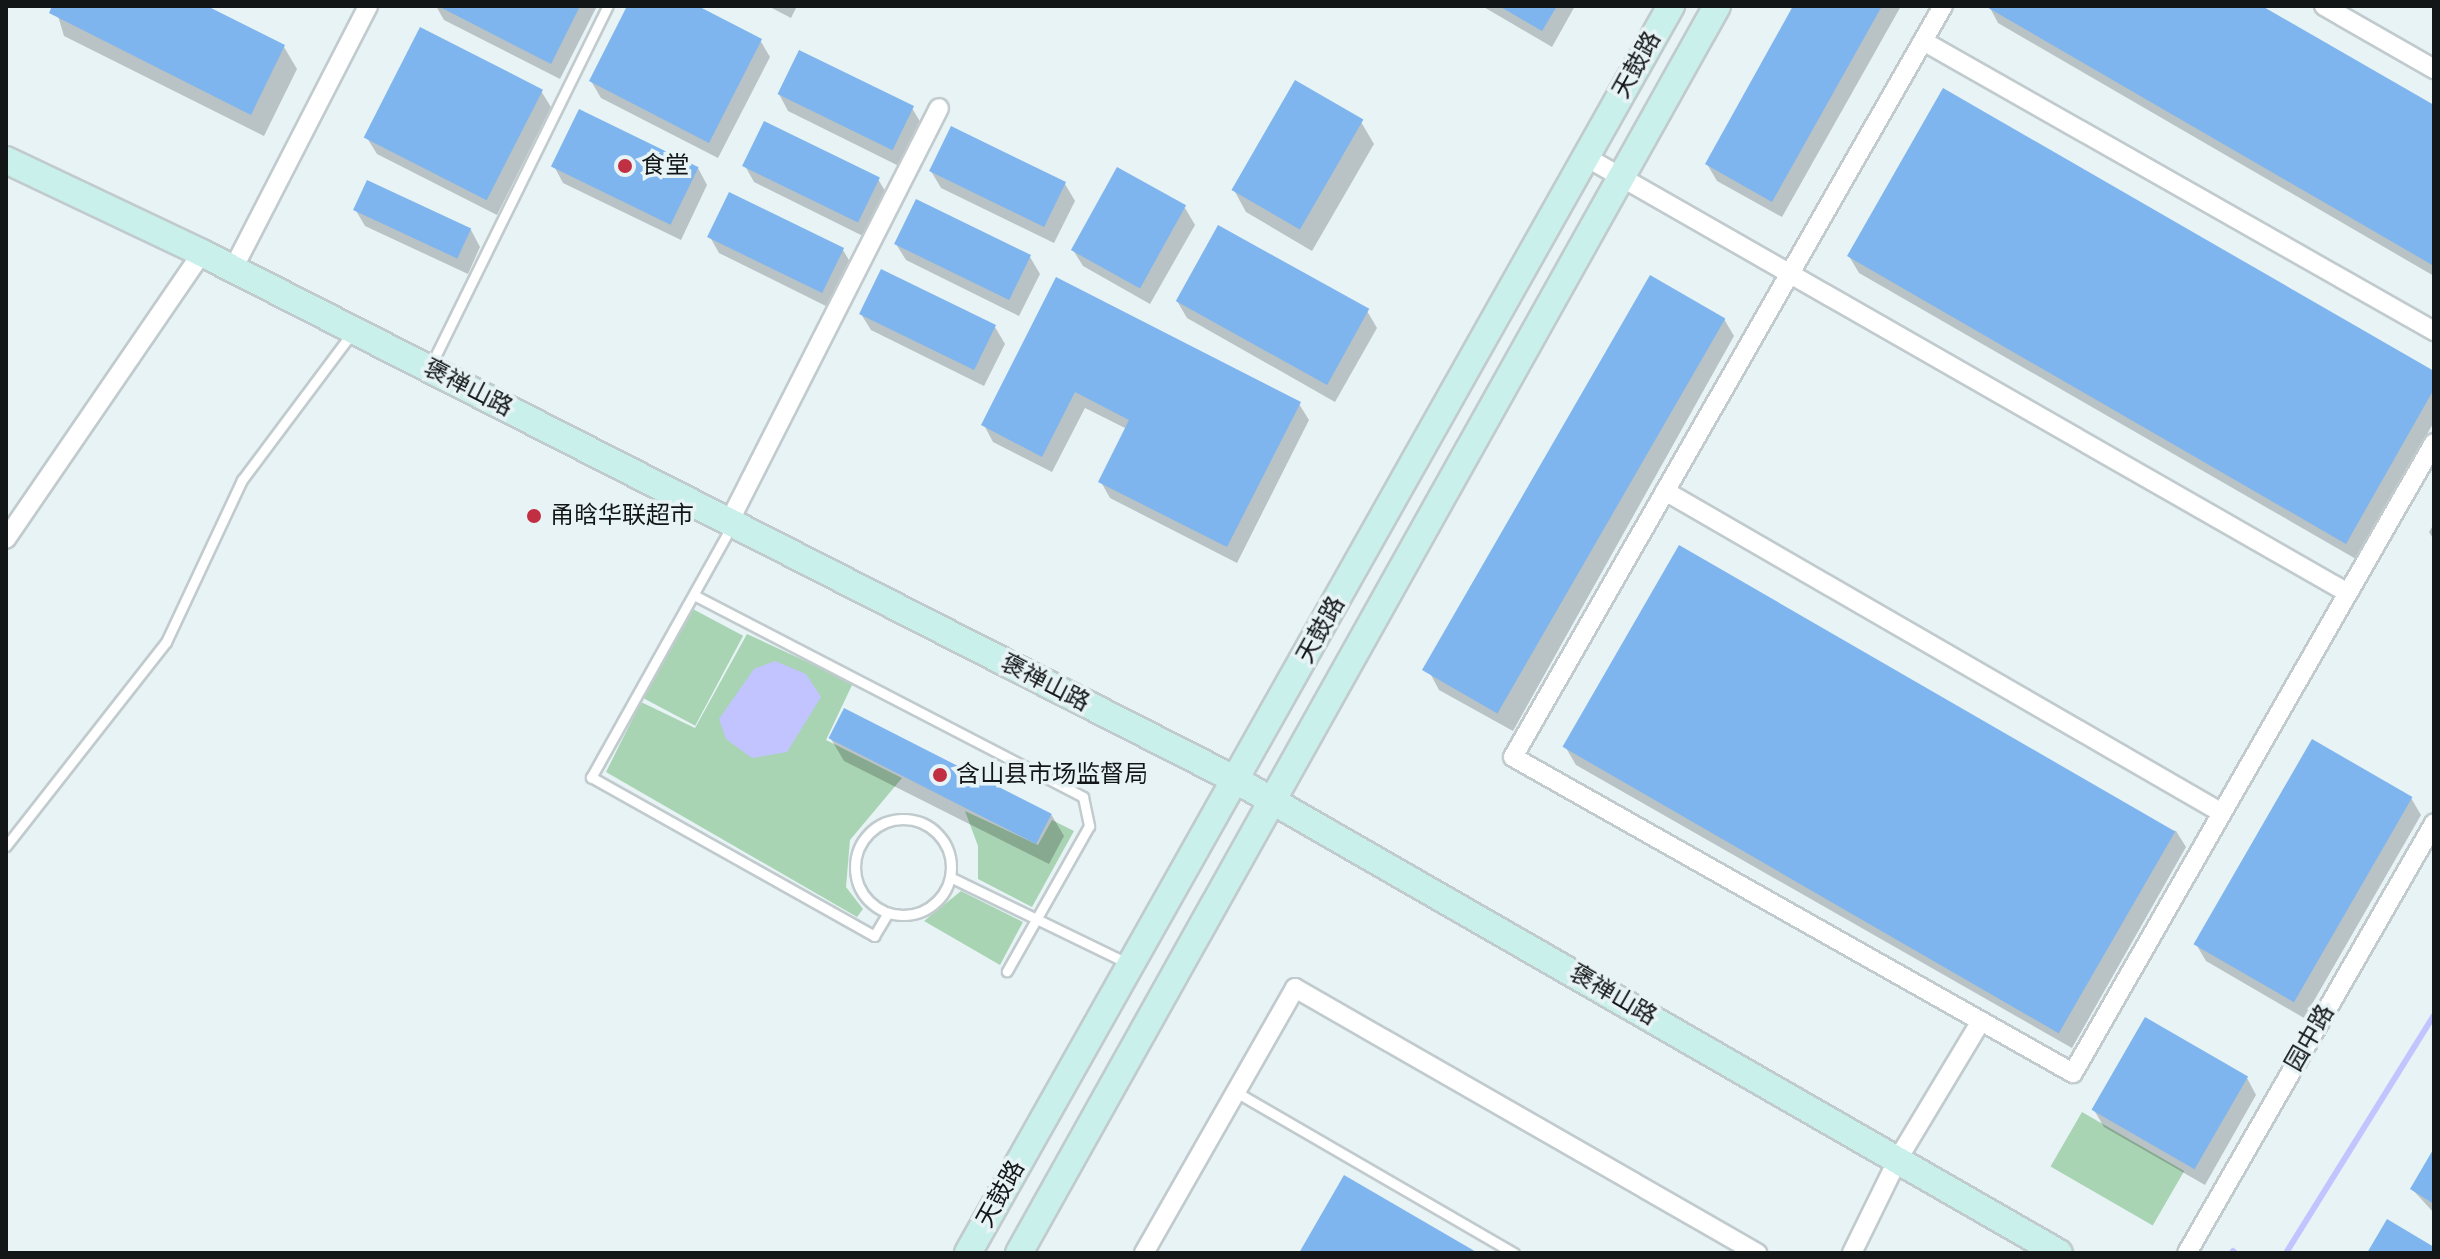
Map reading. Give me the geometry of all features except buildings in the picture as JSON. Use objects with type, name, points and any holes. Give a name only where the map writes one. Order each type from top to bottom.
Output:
[{"type":"main road","name":"天鼓路","points":[[968,1253],[1671,6]]},
{"type":"main road","name":"天鼓路","points":[[1025,1249],[1717,6]]},
{"type":"main road","name":"褒禅山路","points":[[6,160],[202,253],[1236,780],[2059,1253]]},
{"type":"street","points":[[233,269],[368,6]]},
{"type":"street","points":[[1943,6],[1513,757],[2073,1073],[2434,443]]},
{"type":"street","points":[[2324,6],[2434,69]]},
{"type":"street","points":[[1923,41],[2434,331]]},
{"type":"street","points":[[731,523],[939,108]]},
{"type":"street","points":[[1586,157],[2348,593]]},
{"type":"street","points":[[6,539],[202,253]]},
{"type":"street","points":[[1665,491],[2222,813]]},
{"type":"street","name":"园中路","points":[[2187,1253],[2434,823]]},
{"type":"street","points":[[1144,1253],[1295,988],[1757,1253]]},
{"type":"street","points":[[1852,1253],[1898,1159],[1981,1021]]},
{"type":"lane","points":[[429,369],[608,6]]},
{"type":"lane","points":[[6,846],[166,642],[242,480],[354,330]]},
{"type":"lane","points":[[731,523],[591,777],[874,936],[888,913]]},
{"type":"lane","points":[[694,595],[1083,797],[1089,826],[1007,971]]},
{"type":"lane","points":[[950,877],[920,912],[888,913],[856,880],[858,849],[878,826],[908,819],[936,832],[950,877],[1130,964]]},
{"type":"lane","points":[[1236,1092],[1514,1253]]},
{"type":"green space","points":[[691,608],[743,636],[695,726],[643,698]]},
{"type":"green space","points":[[747,634],[853,683],[826,740],[902,778],[850,840],[846,887],[863,909],[857,917],[606,772],[641,702],[695,728]]},
{"type":"green space","points":[[965,811],[1038,845],[1052,820],[1074,831],[1032,907],[978,879],[978,846]]},
{"type":"green space","points":[[961,891],[1023,922],[1000,965],[924,921]]},
{"type":"green space","points":[[2082,1112],[2184,1171],[2153,1226],[2050,1167]]},
{"type":"water","points":[[775,661],[806,674],[821,697],[787,752],[752,758],[726,739],[719,719],[754,669]]},
{"type":"waterway","points":[[2286,1253],[2434,1015]]},
{"type":"place","name":"食堂","points":[[625,166]]},
{"type":"place","name":"甬晗华联超市","points":[[534,516]]},
{"type":"place","name":"含山县市场监督局","points":[[940,775]]}]
